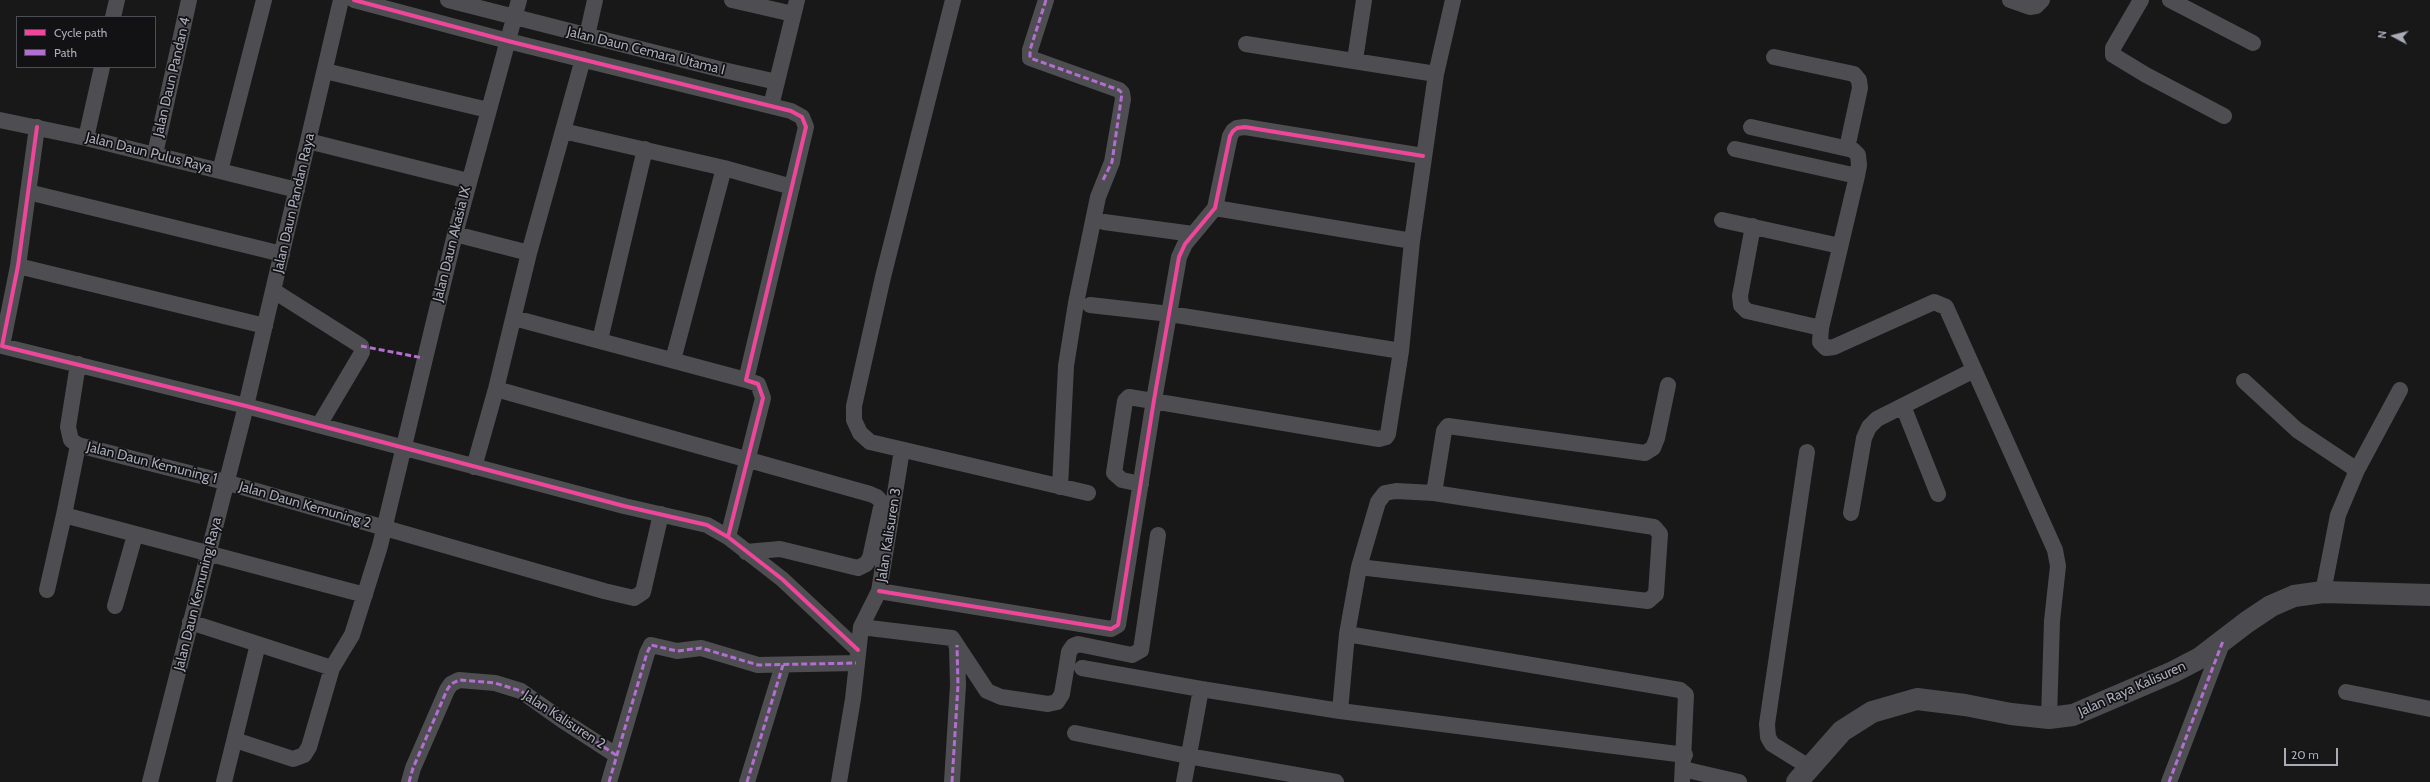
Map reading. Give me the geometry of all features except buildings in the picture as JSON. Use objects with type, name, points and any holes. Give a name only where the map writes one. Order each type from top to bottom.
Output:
[{"type":"main road","name":"Jalan Raya Kalisuren","points":[[1803,775],[1842,731],[1872,712],[1917,699],[2049,718],[2073,715],[2173,672],[2200,658],[2271,606],[2294,596],[2323,592],[2430,595]]},
{"type":"street","points":[[113,16],[117,0]]},
{"type":"street","name":"Jalan Daun Pandan 4","points":[[155,154],[189,0]]},
{"type":"street","points":[[220,171],[264,0]]},
{"type":"street","name":"Jalan Daun Pandan Raya","points":[[246,406],[341,0]]},
{"type":"street","points":[[354,0],[512,29]]},
{"type":"street","points":[[448,0],[583,59],[774,94],[791,111],[802,117],[806,127],[746,380]]},
{"type":"street","name":"Jalan Daun Akasia IX","points":[[235,740],[293,760],[304,755],[309,747],[332,668],[352,635],[384,528],[468,181],[519,0]]},
{"type":"street","points":[[587,36],[596,0]]},
{"type":"street","points":[[732,0],[795,7],[774,94]]},
{"type":"street","points":[[953,0],[883,277],[854,406],[854,420],[860,433],[870,442],[1088,493]]},
{"type":"street","points":[[1046,0],[1030,50],[1030,58],[1119,90],[1122,93],[1123,99],[1112,162],[1098,196],[1072,327],[1066,366],[1060,487]]},
{"type":"street","points":[[1355,60],[1364,0]]},
{"type":"street","points":[[1141,484],[1117,478],[1114,473],[1126,399],[1129,397],[1379,439],[1388,434],[1401,351],[1412,241],[1423,156],[1436,74],[1453,0]]},
{"type":"street","points":[[2010,0],[2030,7],[2036,6],[2042,0]]},
{"type":"street","points":[[2141,0],[2113,48],[2113,55],[2146,75],[2224,116]]},
{"type":"street","points":[[2170,0],[2253,43]]},
{"type":"street","name":"Jalan Daun Cemara Utama I","points":[[512,29],[587,36],[719,70],[774,94]]},
{"type":"street","points":[[1246,44],[1436,74]]},
{"type":"street","points":[[1774,57],[1854,74],[1859,80],[1860,88],[1847,148]]},
{"type":"street","points":[[474,467],[496,389],[529,253],[583,59]]},
{"type":"street","points":[[86,138],[102,68]]},
{"type":"street","points":[[325,71],[488,110]]},
{"type":"street","name":"Jalan Daun Pulus Raya","points":[[0,120],[155,154],[297,190]]},
{"type":"street","points":[[37,127],[18,266],[1,346],[246,406],[402,449],[707,525],[728,537],[782,579],[857,656]]},
{"type":"street","points":[[879,591],[1111,629],[1118,625],[1154,400],[1180,257],[1185,244],[1214,208],[1230,136],[1237,128],[1245,127],[1423,156]]},
{"type":"street","points":[[1751,128],[1847,148],[1858,155],[1859,165],[1857,176],[1822,328],[1820,342],[1826,348],[1834,348],[1934,302],[1940,303],[1946,307],[2055,550],[2058,566],[2052,621],[2049,718]]},
{"type":"street","points":[[563,131],[724,168],[792,187]]},
{"type":"street","points":[[308,141],[468,181]]},
{"type":"street","points":[[600,340],[645,149]]},
{"type":"street","points":[[1735,149],[1857,176]]},
{"type":"street","points":[[673,360],[724,168]]},
{"type":"street","points":[[28,192],[282,254]]},
{"type":"street","points":[[1214,208],[1412,241]]},
{"type":"street","points":[[1722,220],[1840,246]]},
{"type":"street","points":[[1104,222],[1193,234]]},
{"type":"street","points":[[1753,226],[1740,296],[1741,306],[1747,311],[1822,328]]},
{"type":"street","points":[[455,234],[529,253]]},
{"type":"street","points":[[18,266],[265,326]]},
{"type":"street","points":[[274,291],[361,346],[362,352],[319,425]]},
{"type":"street","points":[[1090,305],[1170,314],[1401,351]]},
{"type":"street","points":[[514,318],[600,340],[758,384],[763,398],[728,537]]},
{"type":"street","points":[[47,590],[78,445],[71,440],[68,427],[78,364]]},
{"type":"street","points":[[1851,513],[1864,438],[1876,419],[1974,370]]},
{"type":"street","points":[[2244,380],[2297,430],[2357,470]]},
{"type":"street","points":[[1434,493],[1444,431],[1448,426],[1645,453],[1653,448],[1657,438],[1668,385]]},
{"type":"street","points":[[496,389],[870,494],[877,497],[882,503],[870,558],[866,564],[858,568],[780,548],[746,552]]},
{"type":"street","points":[[2323,592],[2338,515],[2357,470],[2400,390]]},
{"type":"street","name":"Jalan Daun Kemuning Raya","points":[[150,782],[246,406]]},
{"type":"street","points":[[1903,406],[1938,494]]},
{"type":"street","name":"Jalan Daun Kemuning 1","points":[[78,445],[226,482]]},
{"type":"street","name":"Jalan Kalisuren 3","points":[[838,782],[853,699],[861,627],[879,591],[902,450]]},
{"type":"street","points":[[1803,775],[1772,744],[1768,737],[1767,724],[1808,452]]},
{"type":"street","name":"Jalan Daun Kemuning 2","points":[[226,482],[604,591],[634,598],[643,592],[661,514]]},
{"type":"street","points":[[1340,710],[1347,634],[1359,567],[1378,502],[1385,493],[1396,490],[1434,493],[1654,527],[1660,534],[1656,594],[1648,601],[1359,567]]},
{"type":"street","points":[[64,515],[365,595]]},
{"type":"street","points":[[115,606],[135,535]]},
{"type":"street","points":[[861,627],[952,638],[987,691],[1001,697],[1048,704],[1057,702],[1062,694],[1069,652],[1073,646],[1078,644],[1132,655],[1141,650],[1158,535]]},
{"type":"street","points":[[190,622],[332,668]]},
{"type":"street","points":[[1347,634],[1680,690],[1686,695],[1683,769]]},
{"type":"street","points":[[2169,782],[2223,640]]},
{"type":"street","points":[[224,782],[258,644]]},
{"type":"street","points":[[609,782],[649,647],[651,645],[677,651],[701,648],[758,666],[783,665],[857,656]]},
{"type":"street","points":[[952,782],[958,684],[957,645]]},
{"type":"street","points":[[747,782],[783,665]]},
{"type":"street","points":[[1082,668],[1201,689],[1340,710],[1683,769],[1739,782]]},
{"type":"street","name":"Jalan Kalisuren 2","points":[[409,782],[413,768],[447,690],[451,684],[459,680],[495,683],[521,691],[616,755]]},
{"type":"street","points":[[1184,782],[1201,689]]},
{"type":"street","points":[[2346,692],[2430,709]]},
{"type":"street","points":[[1075,733],[1188,756],[1336,782]]},
{"type":"marked path","points":[[1046,0],[1030,50],[1030,58],[1119,90],[1122,93],[1112,162],[1102,182]]},
{"type":"marked path","points":[[361,346],[423,358]]},
{"type":"marked path","points":[[2169,782],[2223,641]]},
{"type":"marked path","points":[[609,782],[647,653],[651,645],[677,651],[701,648],[758,665],[856,663]]},
{"type":"marked path","points":[[952,782],[958,685],[957,645]]},
{"type":"marked path","points":[[747,782],[783,665]]},
{"type":"marked path","points":[[409,782],[413,768],[447,690],[451,684],[459,680],[495,683],[521,691],[616,755]]},
{"type":"cycle path","points":[[354,0],[508,41],[791,111],[802,117],[806,127],[746,380],[758,384],[763,398],[728,537]]},
{"type":"cycle path","points":[[37,127],[18,266],[2,346],[246,406],[624,506],[707,525],[728,537],[782,579],[858,650]]},
{"type":"cycle path","points":[[879,591],[1111,629],[1118,625],[1154,400],[1179,257],[1185,244],[1215,208],[1230,136],[1233,131],[1237,128],[1245,127],[1423,156]]}]
